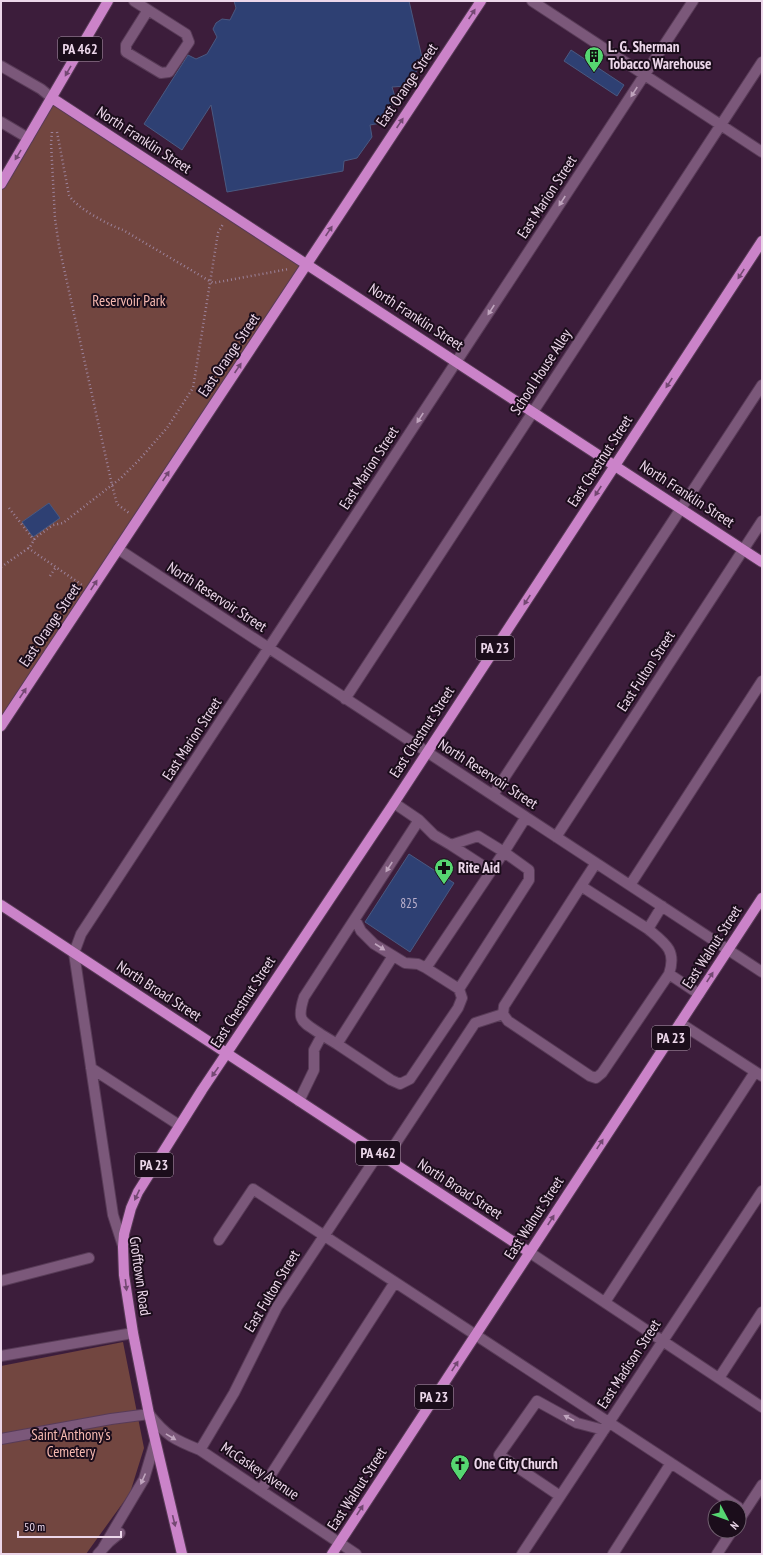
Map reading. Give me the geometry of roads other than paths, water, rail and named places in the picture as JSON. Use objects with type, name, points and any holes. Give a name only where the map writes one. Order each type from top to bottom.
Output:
[{"type":"main road","name":"PA 462","points":[[1,184],[108,1]]},
{"type":"main road","name":"East Orange Street","points":[[1,726],[481,1]]},
{"type":"main road","name":"North Franklin Street","points":[[52,98],[762,562]]},
{"type":"main road","name":"East Chestnut Street","points":[[123,1247],[127,1221],[138,1192],[180,1125],[394,803],[762,241]]},
{"type":"main road","name":"East Walnut Street","points":[[332,1554],[762,898]]},
{"type":"main road","name":"North Broad Street","points":[[1,905],[529,1252]]},
{"type":"main road","name":"Grofftown Road","points":[[123,1247],[124,1275],[133,1333],[155,1442],[182,1554]]},
{"type":"street","points":[[134,1],[186,34],[189,42],[169,72],[161,73],[126,52],[126,45],[148,10]]},
{"type":"street","points":[[532,1],[762,152]]},
{"type":"street","name":"East Marion Street","points":[[74,953],[84,930],[693,1]]},
{"type":"street","name":"School House Alley","points":[[345,699],[762,62]]},
{"type":"street","points":[[1,66],[41,89],[52,98]]},
{"type":"street","points":[[1,122],[28,138]]},
{"type":"street","points":[[493,795],[762,385]]},
{"type":"street","name":"East Fulton Street","points":[[556,836],[762,521]]},
{"type":"street","name":"North Reservoir Street","points":[[118,549],[762,972]]},
{"type":"street","points":[[630,885],[762,681]]},
{"type":"street","points":[[394,803],[419,820],[434,835],[491,871]]},
{"type":"street","points":[[422,966],[491,871],[526,817]]},
{"type":"street","points":[[355,919],[361,931],[374,944],[405,963],[422,966],[458,989],[462,998],[458,1008],[410,1079],[400,1084],[391,1080],[303,1022],[300,1012],[304,997],[419,820]]},
{"type":"street","points":[[451,845],[478,836],[529,870],[529,880],[458,989]]},
{"type":"street","points":[[581,886],[648,929],[669,947],[673,963],[670,974],[602,1073],[596,1078],[590,1076],[508,1021],[503,1014],[504,1006],[581,886],[596,863]]},
{"type":"street","points":[[648,929],[662,906]]},
{"type":"street","name":"Grofftown Road","points":[[74,953],[113,1215],[123,1247]]},
{"type":"street","points":[[337,1044],[393,956]]},
{"type":"street","points":[[670,974],[699,994]]},
{"type":"street","name":"East Fulton Street","points":[[200,1450],[234,1393],[277,1307],[324,1236],[383,1156],[475,1024],[503,1014]]},
{"type":"street","points":[[604,1302],[758,1074],[680,1023]]},
{"type":"street","points":[[299,1101],[314,1070],[314,1050],[322,1035]]},
{"type":"street","points":[[91,1068],[180,1125]]},
{"type":"street","points":[[219,1240],[253,1189],[475,1335],[606,1426],[671,1463],[723,1499]]},
{"type":"street","name":"East Madison Street","points":[[522,1554],[762,1191]]},
{"type":"street","name":"North Broad Street","points":[[529,1252],[762,1407]]},
{"type":"street","points":[[1,1281],[89,1258]]},
{"type":"street","points":[[261,1490],[395,1282]]},
{"type":"street","points":[[719,1378],[762,1312]]},
{"type":"street","points":[[1,1356],[133,1333]]},
{"type":"street","points":[[560,1496],[499,1455],[537,1401],[578,1423],[606,1426]]},
{"type":"street","points":[[1,1439],[111,1419],[149,1414]]},
{"type":"street","name":"McCaskey Avenue","points":[[149,1414],[158,1427],[172,1438],[200,1450],[356,1554]]},
{"type":"street","points":[[100,1551],[144,1479],[155,1442]]},
{"type":"street","points":[[612,1554],[671,1463]]},
{"type":"street","points":[[747,1503],[762,1485]]},
{"type":"street","points":[[100,1551],[120,1533]]},
{"type":"street","points":[[717,1554],[727,1539]]},
{"type":"place","name":"L. G. Sherman Tobacco Warehouse","points":[[594,73]]},
{"type":"place","name":"Rite Aid","points":[[444,885]]},
{"type":"place","name":"One City Church","points":[[460,1481]]},
{"type":"park label","name":"Reservoir Park","points":[[129,301]]},
{"type":"park label","name":"Saint Anthony's Cemetery","points":[[71,1444]]}]
